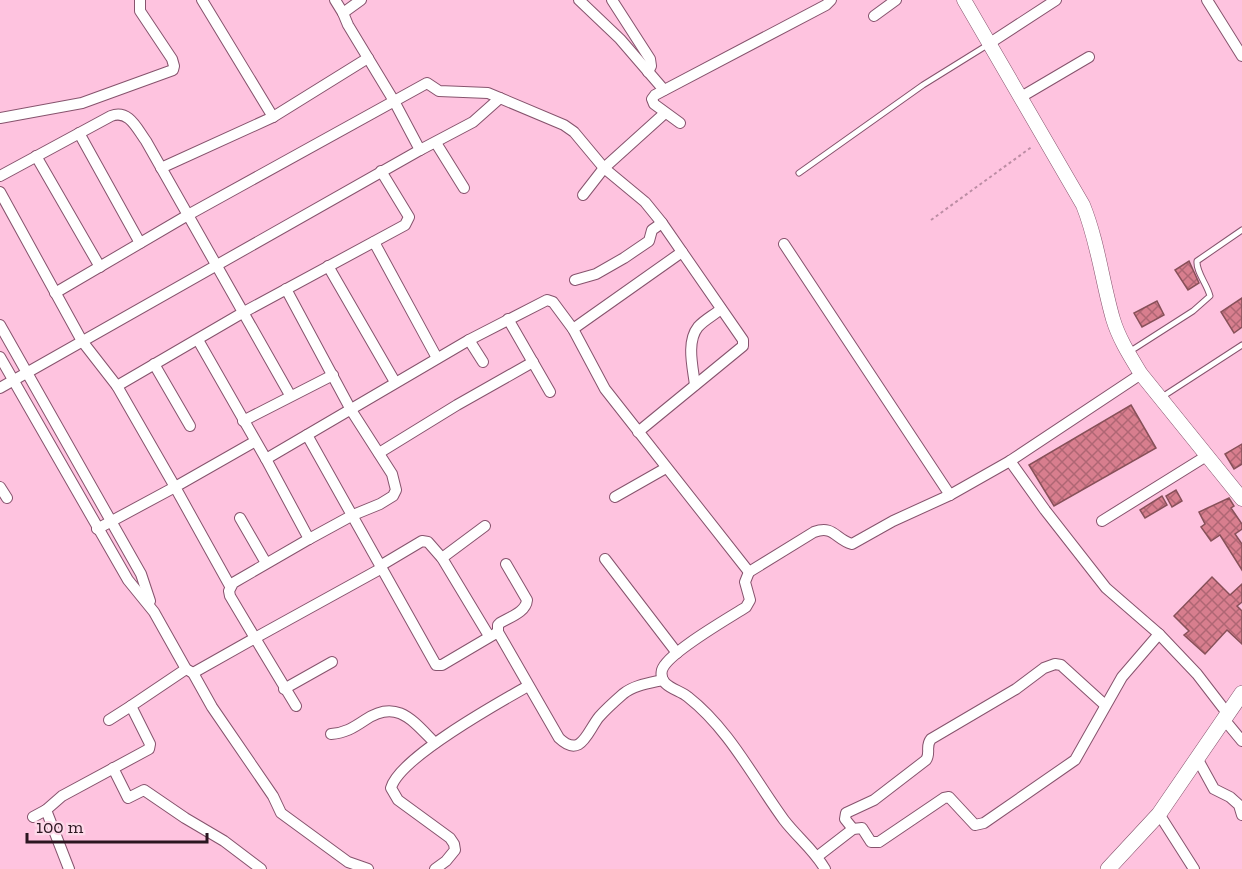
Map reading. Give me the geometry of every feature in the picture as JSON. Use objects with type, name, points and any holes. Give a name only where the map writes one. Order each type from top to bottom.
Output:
[{"type":"main road","points":[[1108,869],[1159,814],[1242,693]]},
{"type":"street","points":[[0,118],[82,103],[173,70],[174,63],[140,10],[140,0]]},
{"type":"street","points":[[202,0],[273,117]]},
{"type":"street","points":[[335,0],[420,150]]},
{"type":"street","points":[[343,13],[361,0]]},
{"type":"street","points":[[579,0],[620,39],[664,90]]},
{"type":"street","points":[[612,0],[650,59],[651,66],[648,72]]},
{"type":"street","points":[[680,123],[654,104],[652,99],[664,90],[826,5],[831,0]]},
{"type":"street","points":[[874,16],[896,0]]},
{"type":"street","points":[[964,0],[1083,205],[1093,230],[1113,320],[1127,353],[1141,374],[1242,499]]},
{"type":"street","points":[[990,44],[1056,0]]},
{"type":"street","points":[[1208,0],[1242,56]]},
{"type":"street","points":[[1021,97],[1089,57]]},
{"type":"street","points":[[161,168],[273,117],[368,58]]},
{"type":"street","points":[[55,293],[188,215],[427,83],[439,92],[478,92],[500,98],[564,125],[574,132],[604,168],[645,202],[743,340],[743,346],[638,432]]},
{"type":"street","points":[[0,388],[381,171],[473,122],[500,98]]},
{"type":"street","points":[[583,195],[604,168],[665,113]]},
{"type":"street","points":[[0,176],[116,114],[125,115],[146,141],[291,395]]},
{"type":"street","points":[[79,133],[140,243]]},
{"type":"street","points":[[436,142],[464,188]]},
{"type":"street","points":[[36,156],[100,267]]},
{"type":"street","points":[[117,386],[244,312],[405,225],[409,219],[381,171]]},
{"type":"street","points":[[0,192],[82,341],[117,386],[230,586],[230,596],[296,706]]},
{"type":"street","points":[[575,280],[596,274],[624,258],[647,243],[651,239],[652,230],[662,224]]},
{"type":"street","points":[[374,242],[437,358]]},
{"type":"street","points":[[784,244],[950,495]]},
{"type":"street","points":[[573,329],[682,252]]},
{"type":"street","points":[[328,266],[395,382]]},
{"type":"street","points":[[230,586],[352,515],[393,496],[396,490],[393,474],[351,410],[286,289]]},
{"type":"street","points":[[266,459],[437,358],[507,319],[547,300],[553,302],[573,329],[605,388],[749,572]]},
{"type":"street","points":[[695,385],[692,357],[694,334],[721,309]]},
{"type":"street","points":[[507,319],[550,392]]},
{"type":"street","points":[[0,325],[141,574],[154,612]]},
{"type":"street","points":[[198,340],[309,539]]},
{"type":"street","points":[[469,340],[483,362]]},
{"type":"street","points":[[0,357],[97,529],[128,579],[154,612],[212,707],[273,796],[281,813],[348,862],[368,869]]},
{"type":"street","points":[[379,453],[533,362]]},
{"type":"street","points":[[154,364],[190,426]]},
{"type":"street","points":[[825,869],[818,856],[786,822],[718,726],[687,695],[668,686],[663,680],[662,672],[665,663],[677,652],[746,607],[750,600],[745,582],[749,572],[814,532],[822,529],[830,530],[845,542],[852,544],[893,521],[950,495],[1010,461],[1141,374]]},
{"type":"street","points":[[243,421],[333,375]]},
{"type":"street","points":[[307,435],[436,665],[442,664],[494,634],[500,623],[524,609],[527,604],[526,600],[506,564]]},
{"type":"street","points":[[97,529],[254,442]]},
{"type":"street","points":[[1102,521],[1208,455]]},
{"type":"street","points":[[1010,461],[1106,588],[1159,634],[1197,674],[1242,741]]},
{"type":"street","points":[[615,497],[666,468]]},
{"type":"street","points":[[0,487],[7,498]]},
{"type":"street","points":[[240,518],[266,563]]},
{"type":"street","points":[[442,558],[485,526]]},
{"type":"street","points":[[109,720],[190,671],[255,638],[425,541],[431,544],[442,558],[528,686],[559,738],[567,746],[574,746],[584,741],[598,718],[625,692],[641,685],[663,680]]},
{"type":"street","points":[[605,560],[677,652]]},
{"type":"street","points":[[818,856],[853,829],[862,828],[871,842],[879,842],[944,798],[949,797],[972,824],[981,825],[1075,760],[1122,677],[1159,634]]},
{"type":"street","points":[[284,689],[333,662]]},
{"type":"street","points":[[853,829],[845,819],[846,813],[874,800],[926,760],[929,754],[928,743],[931,739],[1016,689],[1044,668],[1055,664],[1061,665],[1105,705]]},
{"type":"street","points":[[435,869],[455,850],[454,844],[450,838],[398,800],[391,788],[392,782],[435,743],[528,686]]},
{"type":"street","points":[[33,817],[46,810],[62,796],[150,747],[131,706]]},
{"type":"street","points":[[331,734],[347,731],[373,714],[386,710],[399,711],[435,743]]},
{"type":"street","points":[[1197,758],[1214,789],[1230,797],[1239,805],[1242,815]]},
{"type":"street","points":[[113,768],[128,798],[144,790],[255,867]]},
{"type":"street","points":[[46,810],[69,869]]},
{"type":"street","points":[[1159,814],[1194,869]]},
{"type":"lane","points":[[799,173],[923,85],[990,44]]},
{"type":"lane","points":[[1127,353],[1193,311],[1210,296],[1208,286],[1197,267],[1197,261],[1242,230]]},
{"type":"lane","points":[[1161,398],[1242,345]]},
{"type":"path","points":[[931,220],[1017,160],[1045,137]]},
{"type":"building","points":[[1189,261],[1199,283],[1188,290],[1175,270]]},
{"type":"building","points":[[1242,298],[1242,327],[1234,333],[1221,312]]},
{"type":"building","points":[[1157,301],[1164,315],[1142,327],[1134,313]]},
{"type":"building","points":[[1131,405],[1156,448],[1054,506],[1029,465]]},
{"type":"building","points":[[1242,444],[1242,464],[1234,469],[1225,454]]},
{"type":"building","points":[[1176,490],[1182,501],[1172,507],[1166,496]]},
{"type":"building","points":[[1162,496],[1167,505],[1145,518],[1140,510]]},
{"type":"building","points":[[1229,498],[1234,506],[1231,508],[1242,524],[1242,529],[1235,534],[1242,544],[1242,570],[1220,535],[1211,541],[1201,527],[1205,524],[1199,512]]},
{"type":"building","points":[[1212,577],[1230,595],[1242,584],[1242,602],[1237,606],[1242,611],[1242,644],[1227,630],[1205,654],[1184,635],[1189,631],[1174,616]]}]
